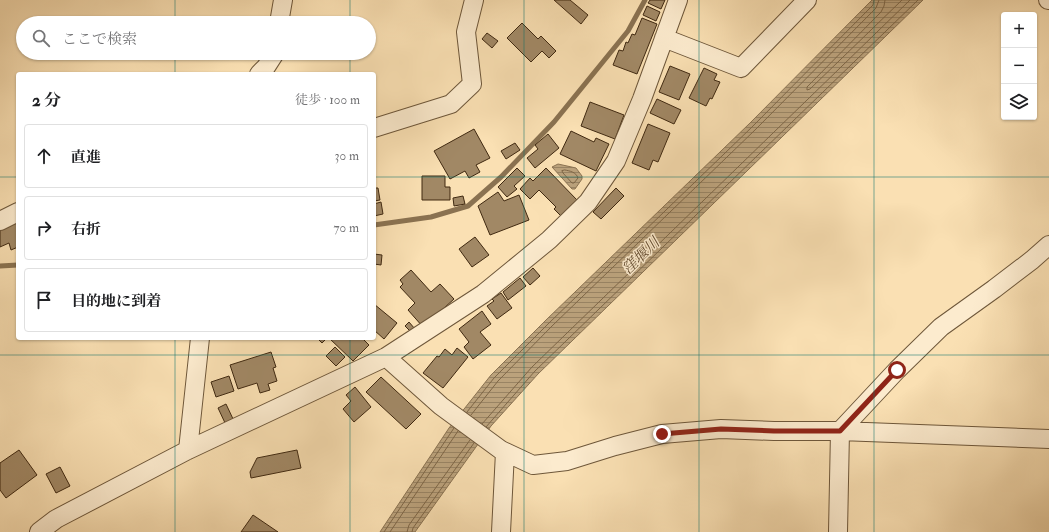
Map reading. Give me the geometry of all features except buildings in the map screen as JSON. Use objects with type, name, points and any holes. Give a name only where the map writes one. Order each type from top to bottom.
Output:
[{"type":"street","points":[[280,16],[283,0]]},
{"type":"street","points":[[376,127],[451,104],[472,84],[466,32],[474,0]]},
{"type":"street","points":[[39,532],[56,519],[188,450],[386,358],[482,294],[549,240],[588,202],[616,160],[642,99],[678,0]]},
{"type":"street","points":[[664,38],[741,68],[807,0]]},
{"type":"street","points":[[261,72],[270,60]]},
{"type":"street","points":[[0,221],[16,213]]},
{"type":"street","points":[[838,532],[840,431],[897,370],[941,327],[994,289],[1049,245]]},
{"type":"street","points":[[188,450],[200,340]]},
{"type":"street","points":[[386,358],[441,406],[503,451],[533,465],[567,462],[615,446],[662,434],[721,429],[840,431],[1049,439]]},
{"type":"street","points":[[501,532],[503,451]]},
{"type":"water","name":"窪堰川","points":[[872,0],[923,0],[538,374],[491,426],[415,532],[380,532],[449,428],[491,375],[750,123]]},
{"type":"water","points":[[558,164],[576,168],[582,176],[582,179],[575,189],[572,189],[552,167]]},
{"type":"waterway","points":[[376,225],[431,217],[468,206],[501,177],[554,122],[628,31],[645,0]]},
{"type":"waterway","points":[[0,266],[16,265]]},
{"type":"route","points":[[662,434],[721,429],[840,431],[897,370]]}]
